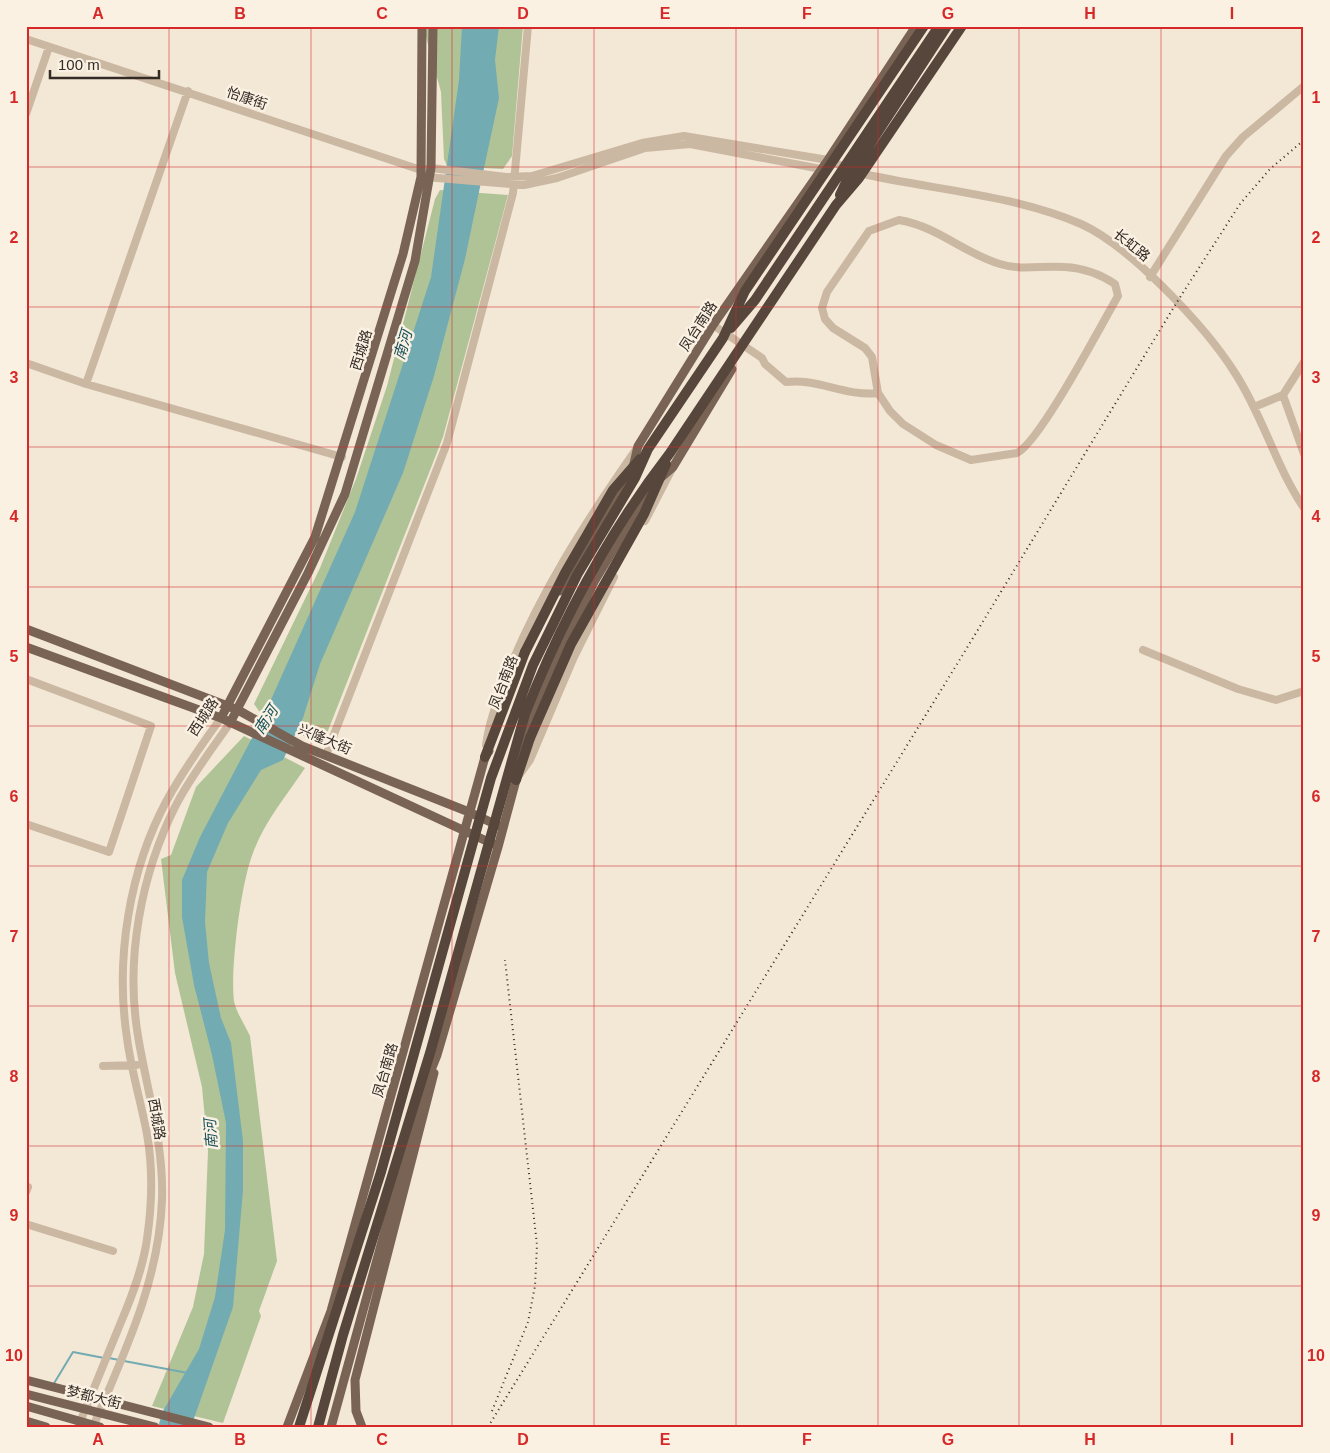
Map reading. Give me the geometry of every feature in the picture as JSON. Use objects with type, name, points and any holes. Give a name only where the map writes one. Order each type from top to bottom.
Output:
[{"type":"highway","name":"凤台南路","points":[[299,1427],[378,1181],[500,751],[534,665],[582,567],[635,478],[648,449],[722,338],[745,291],[924,26]]},
{"type":"highway","points":[[722,338],[755,300],[939,26]]},
{"type":"highway","points":[[836,205],[849,176],[947,26]]},
{"type":"highway","points":[[318,1427],[343,1335],[427,1062],[525,714],[542,669],[590,576],[646,485],[670,454],[836,205],[860,178],[962,26]]},
{"type":"highway","points":[[485,757],[525,652],[565,573],[613,490],[648,449]]},
{"type":"highway","points":[[516,780],[530,738],[571,644],[644,514],[670,454]]},
{"type":"main road","name":"西城路","points":[[221,718],[315,537],[430,173],[422,26]]},
{"type":"main road","name":"西城路","points":[[230,723],[308,573],[345,494],[415,260],[430,173],[433,26]]},
{"type":"main road","name":"凤台南路","points":[[287,1427],[331,1311],[430,961],[464,829],[485,757],[496,740],[520,676],[550,609],[632,472],[638,446],[713,325],[828,160],[916,26]]},
{"type":"main road","points":[[331,1427],[425,1085],[436,1055],[498,847],[516,780],[516,761],[569,632],[594,582],[652,485],[673,466],[746,346],[860,173],[967,26]]},
{"type":"main road","name":"兴隆大街","points":[[26,629],[238,710],[302,746],[469,812],[502,828]]},
{"type":"main road","name":"兴隆大街","points":[[26,648],[221,718],[296,754],[464,829],[498,847]]},
{"type":"main road","points":[[362,1427],[356,1411],[355,1380],[432,1085],[436,1055]]},
{"type":"main road","points":[[26,1380],[209,1427]]},
{"type":"main road","name":"梦都大街","points":[[26,1394],[155,1427]]},
{"type":"main road","name":"梦都大街","points":[[26,1406],[100,1427]]},
{"type":"main road","points":[[26,1421],[46,1427]]},
{"type":"street","points":[[326,755],[447,443],[514,181],[528,26]]},
{"type":"street","name":"怡康街","points":[[26,39],[188,91],[430,173],[514,181]]},
{"type":"street","points":[[26,114],[50,47]]},
{"type":"street","points":[[1150,277],[1226,156],[1243,137],[1304,86]]},
{"type":"street","points":[[86,384],[188,91]]},
{"type":"street","name":"长虹路","points":[[514,181],[642,143],[684,136],[828,160],[860,173],[989,197],[1052,213],[1082,225],[1100,235],[1150,277],[1207,334],[1235,373],[1254,407],[1271,450],[1292,490],[1304,508]]},
{"type":"street","points":[[514,181],[524,185],[557,178],[645,148],[670,144],[690,144],[821,169]]},
{"type":"street","points":[[899,220],[920,224],[967,251],[1001,264],[1026,268],[1065,267],[1098,273],[1115,284],[1118,296],[1030,444],[1017,453],[971,460],[961,457],[903,424],[890,411],[878,393],[872,357],[860,344],[833,328],[825,319],[822,308],[827,292],[869,231],[883,224],[899,220]]},
{"type":"street","points":[[713,325],[762,358],[765,364],[786,382],[795,380],[866,395],[878,393]]},
{"type":"street","points":[[1254,407],[1283,395],[1304,362]]},
{"type":"street","points":[[26,363],[86,384],[342,456]]},
{"type":"street","points":[[1283,395],[1304,454]]},
{"type":"street","points":[[485,757],[489,723],[515,654],[589,517],[638,446]]},
{"type":"street","points":[[516,780],[530,760],[574,657],[673,466]]},
{"type":"street","points":[[1143,650],[1238,689],[1276,700],[1304,691]]},
{"type":"street","points":[[26,678],[151,726],[109,852],[26,824]]},
{"type":"street","name":"西城路","points":[[78,1427],[136,1282],[147,1240],[151,1171],[147,1136],[123,1011],[126,936],[133,893],[146,849],[166,802],[188,764],[221,718]]},
{"type":"street","name":"西城路","points":[[93,1427],[142,1311],[158,1243],[161,1208],[158,1133],[135,1010],[133,976],[141,912],[157,850],[176,804],[230,723]]},
{"type":"street","points":[[188,764],[195,762],[198,770]]},
{"type":"street","points":[[103,1066],[144,1063]]},
{"type":"street","points":[[26,1224],[113,1251]]},
{"type":"street","points":[[105,1361],[109,1370],[119,1365]]},
{"type":"green space","points":[[423,26],[523,26],[512,156],[503,169],[447,166],[444,159],[441,92]]},
{"type":"green space","points":[[440,190],[508,195],[443,437],[322,746],[259,711],[254,704],[320,568],[356,479],[387,386],[435,199]]},
{"type":"green space","points":[[244,736],[305,768],[263,830],[253,853],[244,884],[235,948],[234,1001],[250,1036],[277,1261],[259,1311],[261,1316],[223,1423],[152,1406],[193,1307],[204,1254],[208,1151],[202,1087],[175,973],[161,859],[171,855],[196,787]]},
{"type":"water","name":"南河","points":[[462,26],[499,26],[495,60],[499,98],[465,259],[434,376],[403,473],[320,664],[303,718],[283,760],[261,770],[228,823],[207,872],[205,922],[209,963],[221,1018],[231,1043],[243,1141],[243,1190],[233,1307],[191,1427],[158,1427],[163,1411],[199,1349],[215,1297],[225,1230],[226,1123],[212,1055],[194,985],[182,917],[182,880],[200,837],[265,713],[355,512],[431,277],[459,80]]},
{"type":"waterway","points":[[53,1385],[73,1352],[104,1358]]},
{"type":"waterway","points":[[109,1358],[119,1360]]},
{"type":"waterway","points":[[124,1361],[188,1373]]},
{"type":"railway","points":[[488,1427],[962,656],[1177,302],[1240,204],[1270,169],[1304,140]]},
{"type":"railway","points":[[492,1411],[528,1322],[535,1286],[537,1245],[505,960]]}]
